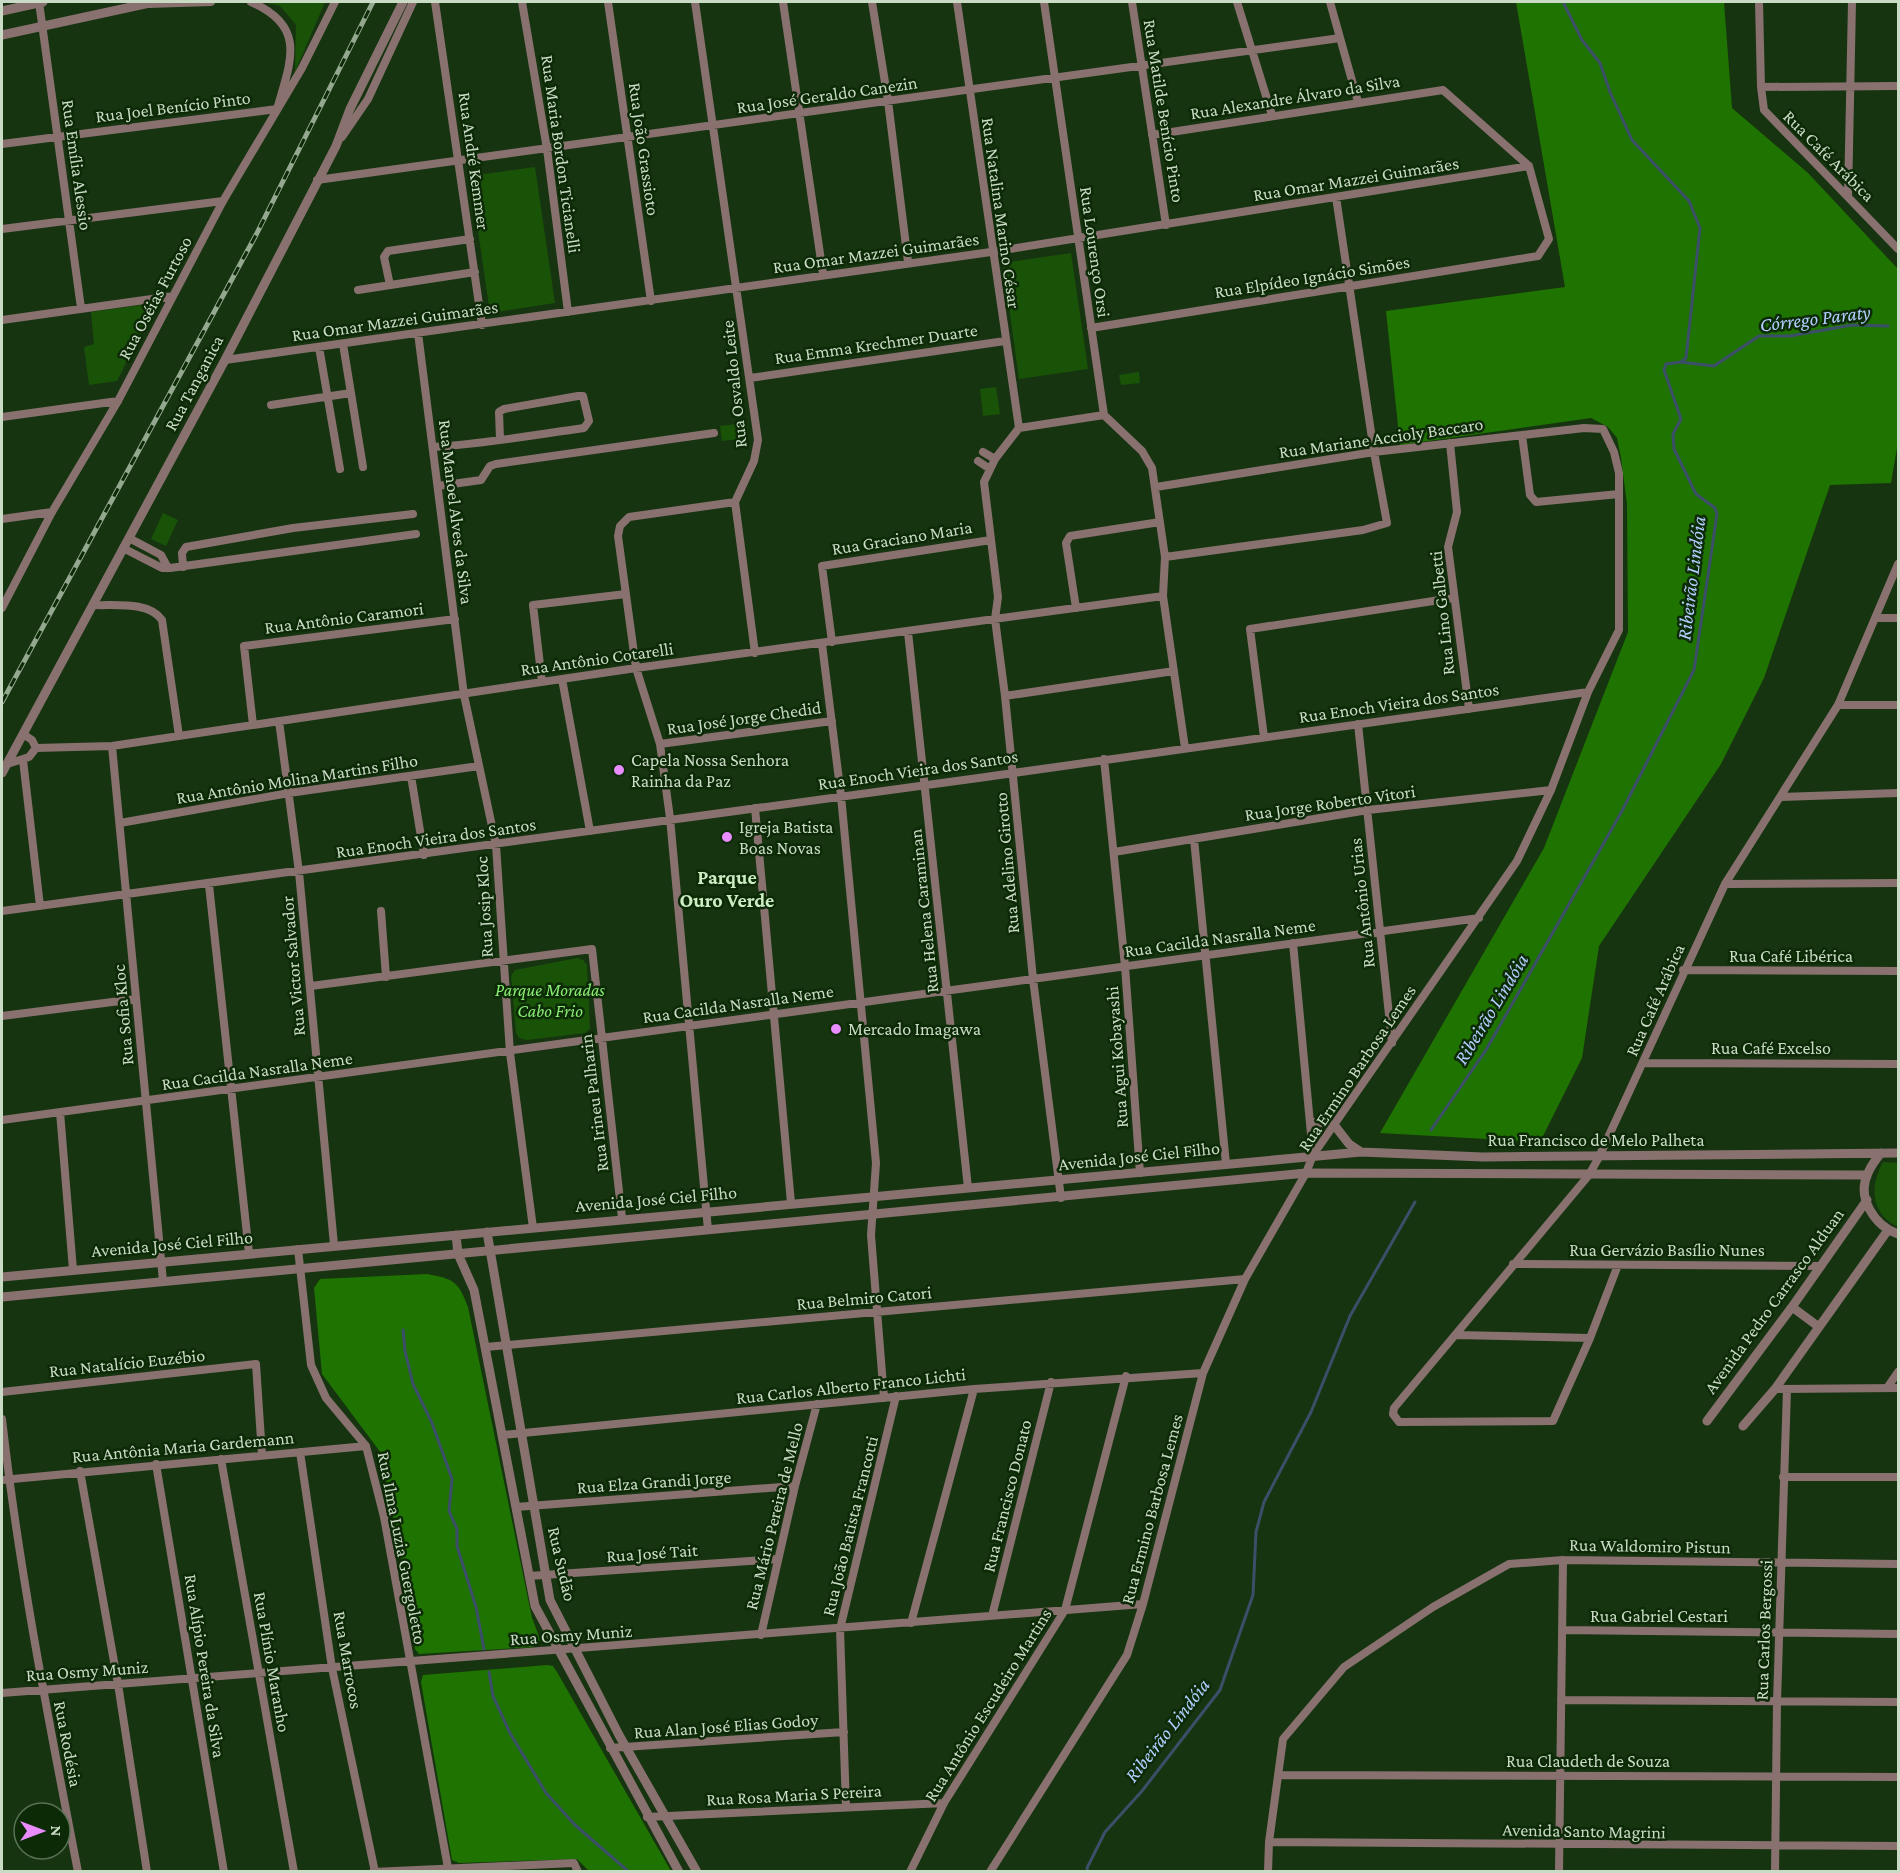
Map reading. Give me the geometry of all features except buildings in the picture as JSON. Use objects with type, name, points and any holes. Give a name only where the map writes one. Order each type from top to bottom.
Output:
[{"type":"street","points":[[2,11],[41,2]]},
{"type":"street","name":"Rua Emília Alessio","points":[[41,2],[81,308]]},
{"type":"street","points":[[141,4],[154,2]]},
{"type":"street","points":[[2,35],[111,5],[212,2]]},
{"type":"street","points":[[252,2],[270,9],[284,24],[291,39],[291,58],[277,109]]},
{"type":"street","name":"Rua Oséias Furtoso","points":[[2,608],[52,512],[118,401],[223,201],[302,68],[335,2]]},
{"type":"street","name":"Rua Tanganica","points":[[2,773],[225,360],[336,146],[350,109],[403,2]]},
{"type":"street","points":[[336,146],[368,99],[413,2]]},
{"type":"street","name":"Rua André Kemmer","points":[[435,2],[483,324]]},
{"type":"street","name":"Rua Maria Bordon Ticianelli","points":[[522,2],[547,149],[568,312]]},
{"type":"street","name":"Rua João Grassioto","points":[[608,2],[651,301]]},
{"type":"street","name":"Rua Osvaldo Leite","points":[[696,2],[738,287],[758,451],[735,502]]},
{"type":"street","points":[[783,2],[822,274]]},
{"type":"street","points":[[872,2],[888,101],[908,262]]},
{"type":"street","name":"Rua Natalina Marino César","points":[[957,2],[991,252],[1019,428]]},
{"type":"street","name":"Rua Lourenço Orsi","points":[[1044,2],[1104,415]]},
{"type":"street","name":"Rua Matilde Benício Pinto","points":[[1131,2],[1166,225]]},
{"type":"street","points":[[1238,2],[1272,115]]},
{"type":"street","points":[[1330,2],[1358,102]]},
{"type":"street","name":"Rua Café Arábica","points":[[1759,2],[1761,101],[1769,117],[1899,249]]},
{"type":"street","points":[[1848,197],[1852,2]]},
{"type":"street","name":"Rua José Geraldo Canezin","points":[[317,180],[1340,38]]},
{"type":"street","points":[[1761,87],[1899,86]]},
{"type":"street","name":"Rua Alexandre Álvaro da Silva","points":[[1152,135],[1443,90],[1529,166]]},
{"type":"street","name":"Rua Joel Benício Pinto","points":[[2,144],[277,109]]},
{"type":"street","name":"Rua Omar Mazzei Guimarães","points":[[225,360],[651,301],[822,274],[991,252],[1529,166]]},
{"type":"street","name":"Rua Elpídeo Ignácio Simões","points":[[1091,327],[1538,256],[1549,238],[1529,166]]},
{"type":"street","points":[[1166,557],[1387,523],[1374,452],[1336,197]]},
{"type":"street","points":[[2,229],[69,218],[223,201]]},
{"type":"street","points":[[390,285],[384,257],[388,251],[470,239]]},
{"type":"street","points":[[358,290],[475,272]]},
{"type":"street","points":[[2,320],[173,296]]},
{"type":"street","name":"Rua Manoel Alves da Silva","points":[[418,333],[464,694]]},
{"type":"street","name":"Rua Emma Krechmer Duarte","points":[[750,378],[1005,341]]},
{"type":"street","points":[[343,344],[363,467]]},
{"type":"street","points":[[319,347],[340,469]]},
{"type":"street","points":[[272,405],[351,393]]},
{"type":"street","points":[[433,447],[500,439],[584,428],[589,421],[586,400],[583,396],[578,396],[504,409],[499,412],[497,419],[500,439]]},
{"type":"street","points":[[2,417],[118,401]]},
{"type":"street","points":[[1019,428],[1104,415],[1146,457],[1156,487],[1166,557],[1162,596],[1185,748]]},
{"type":"street","name":"Rua Adelino Girotto","points":[[1019,428],[995,459],[984,482],[998,597],[995,619],[1005,696],[1033,979],[1061,1198]]},
{"type":"street","name":"Rua Mariane Accioly Baccaro","points":[[1156,487],[1374,452],[1450,443],[1595,428],[1603,429],[1608,436]]},
{"type":"street","points":[[438,486],[481,480],[490,466],[496,464],[714,433]]},
{"type":"street","points":[[1522,435],[1530,495],[1536,502],[1619,494]]},
{"type":"street","name":"Rua Ermino Barbosa Lemes","points":[[990,1872],[1127,1655],[1143,1604],[1203,1373],[1245,1279],[1306,1173],[1313,1155],[1517,861],[1551,790],[1588,692],[1619,630],[1619,494],[1616,458],[1608,436]]},
{"type":"street","name":"Rua Lino Galbetti","points":[[1450,443],[1457,512],[1448,547],[1469,709]]},
{"type":"street","points":[[983,452],[995,459]]},
{"type":"street","points":[[978,461],[990,469]]},
{"type":"street","points":[[708,1230],[670,818],[660,744],[636,668],[618,536],[620,526],[629,517],[735,502],[755,653]]},
{"type":"street","points":[[2,519],[52,512]]},
{"type":"street","points":[[183,567],[182,553],[186,547],[293,528],[412,514]]},
{"type":"street","points":[[1076,608],[1066,543],[1070,536],[1160,522]]},
{"type":"street","points":[[123,548],[140,558],[168,568],[416,534]]},
{"type":"street","points":[[129,538],[161,555],[168,568]]},
{"type":"street","name":"Rua Graciano Maria","points":[[832,642],[822,566],[991,540]]},
{"type":"street","name":"Rua Café Arábica","points":[[1590,1338],[1553,1421],[1399,1422],[1394,1417],[1394,1408],[1588,1175],[1599,1157],[1683,970],[1725,884],[1838,705],[1899,564]]},
{"type":"street","points":[[542,682],[533,605],[626,594]]},
{"type":"street","name":"Rua Antônio Cotarelli","points":[[36,748],[112,746],[636,668],[1162,596]]},
{"type":"street","points":[[1264,737],[1250,629],[1453,598]]},
{"type":"street","points":[[93,604],[147,608],[156,611],[162,620],[179,736]]},
{"type":"street","points":[[1876,618],[1899,618]]},
{"type":"street","name":"Rua Antônio Caramori","points":[[253,725],[244,646],[455,619]]},
{"type":"street","name":"Rua Helena Caraminan","points":[[908,632],[968,1188]]},
{"type":"street","points":[[822,644],[841,796],[876,1163],[870,1216],[884,1398]]},
{"type":"street","points":[[1005,696],[1174,671]]},
{"type":"street","points":[[562,679],[590,831]]},
{"type":"street","name":"Rua Enoch Vieira dos Santos","points":[[2,911],[209,885],[670,818],[1588,692]]},
{"type":"street","name":"Rua Josip Kloc","points":[[464,694],[496,845],[502,962],[510,1053],[533,1228]]},
{"type":"street","points":[[1838,705],[1899,705]]},
{"type":"street","name":"Rua Victor Salvador","points":[[279,721],[299,872],[334,1245]]},
{"type":"street","name":"Rua José Jorge Chedid","points":[[660,744],[832,721]]},
{"type":"street","name":"Rua Antônio Urias","points":[[1358,724],[1378,931],[1392,1043]]},
{"type":"street","points":[[7,764],[23,760],[36,748],[32,740],[23,734]]},
{"type":"street","name":"Rua Sofia Kloc","points":[[112,746],[163,1281]]},
{"type":"street","name":"Rua Agui Kobayashi","points":[[1104,759],[1125,966],[1140,1173]]},
{"type":"street","points":[[23,760],[40,906]]},
{"type":"street","name":"Rua Antônio Molina Martins Filho","points":[[120,823],[289,793],[479,766]]},
{"type":"street","points":[[411,776],[424,855]]},
{"type":"street","name":"Rua Jorge Roberto Vitori","points":[[1114,852],[1368,810],[1551,790]]},
{"type":"street","points":[[1781,797],[1899,793]]},
{"type":"street","points":[[755,808],[792,1203]]},
{"type":"street","points":[[1194,839],[1226,1164]]},
{"type":"street","points":[[1725,884],[1899,883]]},
{"type":"street","points":[[209,885],[249,1253]]},
{"type":"street","points":[[381,911],[386,977]]},
{"type":"street","name":"Rua Cacilda Nasralla Neme","points":[[2,1120],[510,1053],[601,1037],[1479,918]]},
{"type":"street","points":[[1293,943],[1313,1155]]},
{"type":"street","name":"Rua Irineu Palharin","points":[[502,962],[592,949],[622,1218]]},
{"type":"street","points":[[310,986],[502,962]]},
{"type":"street","name":"Rua Café Libérica","points":[[1683,970],[1899,971]]},
{"type":"street","points":[[2,1016],[136,999]]},
{"type":"street","name":"Rua Café Excelso","points":[[1643,1063],[1899,1064]]},
{"type":"street","points":[[60,1112],[72,1270]]},
{"type":"street","points":[[1310,1120],[1318,1125],[1335,1126],[1349,1144],[1361,1152]]},
{"type":"street","name":"Rua Francisco de Melo Palheta","points":[[1313,1155],[1361,1152],[1483,1157],[1599,1157],[1899,1153]]},
{"type":"street","points":[[1881,1153],[1867,1175],[1867,1200],[1870,1214],[1888,1230],[1899,1234]]},
{"type":"street","name":"Avenida José Ciel Filho","points":[[2,1277],[622,1218],[1059,1182],[1313,1155]]},
{"type":"street","name":"Avenida José Ciel Filho","points":[[2,1297],[1306,1173]]},
{"type":"street","name":"Rua Francisco de Melo Palheta","points":[[1306,1173],[1867,1175]]},
{"type":"street","name":"Avenida Pedro Carrasco Alduan","points":[[1707,1421],[1792,1307],[1867,1200]]},
{"type":"street","points":[[1743,1426],[1775,1389],[1888,1230]]},
{"type":"street","name":"Rua Sudão","points":[[487,1232],[519,1433],[550,1600],[627,1748],[697,1872]]},
{"type":"street","name":"Rua Sudão","points":[[456,1235],[458,1254],[474,1290],[535,1606],[647,1817],[679,1872]]},
{"type":"street","name":"Rua Ilma Luzia Guergoletto","points":[[298,1249],[311,1365],[326,1398],[366,1446],[384,1517],[448,1868]]},
{"type":"street","name":"Rua Gervázio Basílio Nunes","points":[[1513,1264],[1821,1266]]},
{"type":"street","points":[[1456,1335],[1590,1338],[1618,1265]]},
{"type":"street","name":"Rua Belmiro Catori","points":[[486,1347],[1245,1279]]},
{"type":"street","points":[[1792,1307],[1819,1327]]},
{"type":"street","name":"Rua Natalício Euzébio","points":[[2,1392],[256,1364],[262,1455]]},
{"type":"street","points":[[1887,1388],[1899,1372]]},
{"type":"street","name":"Rua Carlos Alberto Franco Lichti","points":[[502,1435],[1051,1382],[1203,1373]]},
{"type":"street","name":"Rua Antônio Escudeiro Martins","points":[[910,1872],[944,1803],[1065,1610],[1126,1376]]},
{"type":"street","name":"Rua Francisco Donato","points":[[992,1616],[1051,1382]]},
{"type":"street","points":[[1775,1389],[1899,1388]]},
{"type":"street","points":[[911,1623],[974,1389]]},
{"type":"street","name":"Rua Carlos Bergossi","points":[[1775,1872],[1777,1702],[1787,1389]]},
{"type":"street","name":"Rua João Batista Francotti","points":[[846,1807],[840,1629],[896,1396]]},
{"type":"street","name":"Rua Mário Pereira de Mello","points":[[761,1635],[777,1559],[817,1404]]},
{"type":"street","name":"Rua Rodésia","points":[[2,1419],[5,1479],[78,1872]]},
{"type":"street","name":"Rua Antônia Maria Gardemann","points":[[5,1479],[366,1446]]},
{"type":"street","name":"Rua Marrocos","points":[[300,1452],[332,1668],[375,1872]]},
{"type":"street","name":"Rua Plínio Maranho","points":[[221,1459],[294,1872]]},
{"type":"street","name":"Rua Alípio Pereira da Silva","points":[[156,1464],[224,1872]]},
{"type":"street","points":[[80,1471],[118,1684],[147,1872]]},
{"type":"street","points":[[1783,1477],[1899,1477]]},
{"type":"street","name":"Rua Elza Grandi Jorge","points":[[516,1508],[795,1486]]},
{"type":"street","name":"Rua José Tait","points":[[529,1576],[777,1559]]},
{"type":"street","points":[[1559,1872],[1563,1560]]},
{"type":"street","name":"Rua Waldomiro Pistun","points":[[1278,1775],[1283,1739],[1344,1667],[1433,1607],[1509,1564],[1563,1560],[1899,1564]]},
{"type":"street","name":"Rua Osmy Muniz","points":[[2,1693],[1143,1604]]},
{"type":"street","name":"Rua Gabriel Cestari","points":[[1562,1630],[1899,1634]]},
{"type":"street","points":[[1561,1700],[1899,1702]]},
{"type":"street","name":"Rua Alan José Elias Godoy","points":[[610,1748],[844,1732]]},
{"type":"street","points":[[1268,1872],[1269,1842],[1278,1775]]},
{"type":"street","name":"Rua Claudeth de Souza","points":[[1278,1775],[1899,1777]]},
{"type":"street","name":"Rua Rosa Maria S Pereira","points":[[647,1817],[944,1803]]},
{"type":"street","name":"Avenida Santo Magrini","points":[[1269,1842],[1899,1846]]},
{"type":"street","points":[[375,1872],[574,1863],[579,1872]]},
{"type":"green space","points":[[263,2],[325,2],[295,72],[296,25],[280,6]]},
{"type":"green space","points":[[1516,2],[1724,2],[1732,108],[1808,173],[1898,269],[1898,442],[1891,483],[1830,485],[1764,678],[1721,764],[1599,946],[1582,1058],[1540,1142],[1380,1133],[1544,848],[1628,632],[1627,504],[1617,438],[1608,427],[1591,418],[1400,445],[1386,311],[1565,287]]},
{"type":"green space","points":[[535,167],[555,303],[490,313],[470,176]]},
{"type":"green space","points":[[1071,253],[1088,369],[1019,379],[1003,263]]},
{"type":"green space","points":[[156,303],[117,381],[89,385],[84,347],[94,344],[91,312]]},
{"type":"green space","points":[[1139,372],[1140,383],[1121,385],[1119,375]]},
{"type":"green space","points":[[996,387],[1000,414],[983,416],[980,389]]},
{"type":"green space","points":[[747,423],[748,438],[722,441],[720,426]]},
{"type":"green space","points":[[163,513],[178,520],[166,546],[151,539]]},
{"type":"green space","name":"Parque Moradas Cabo Frio","points":[[577,958],[583,960],[587,965],[590,1029],[585,1033],[527,1040],[519,1038],[516,1032],[511,976],[515,970]]},
{"type":"green space","points":[[1883,1162],[1898,1163],[1898,1227],[1882,1215],[1875,1199],[1874,1190]]},
{"type":"green space","points":[[427,1274],[449,1280],[458,1286],[468,1307],[532,1618],[540,1639],[539,1644],[533,1647],[419,1654],[415,1649],[415,1635],[381,1453],[322,1374],[314,1288],[320,1279]]},
{"type":"green space","points":[[553,1666],[557,1672],[671,1871],[589,1871],[577,1859],[459,1863],[452,1860],[421,1682],[423,1675]]},
{"type":"waterway","name":"Ribeirão Lindóia","points":[[1431,1130],[1486,1050],[1622,811],[1694,670],[1717,514],[1715,508],[1696,494],[1674,449],[1673,434],[1681,419],[1664,370],[1666,364],[1681,362],[1686,358],[1700,228],[1689,201],[1632,140],[1610,92],[1600,63],[1582,40],[1563,2]]},
{"type":"waterway","name":"Córrego Paraty","points":[[1681,362],[1714,366],[1759,336],[1790,336],[1852,325],[1888,326]]},
{"type":"waterway","name":"Ribeirão Lindóia","points":[[1088,1872],[1087,1868],[1105,1832],[1142,1791],[1220,1690],[1253,1595],[1256,1532],[1264,1502],[1311,1412],[1350,1316],[1415,1202]]},
{"type":"waterway","points":[[403,1330],[405,1351],[413,1384],[432,1423],[452,1479],[449,1511],[457,1529],[457,1546],[476,1607],[484,1649]]},
{"type":"waterway","points":[[489,1672],[493,1696],[510,1733],[546,1793],[575,1825],[629,1872]]},
{"type":"railway","points":[[2,702],[256,235],[373,2]]},
{"type":"place","name":"Capela Nossa Senhora Rainha da Paz","points":[[619,770]]},
{"type":"place","name":"Igreja Batista Boas Novas","points":[[727,837]]},
{"type":"place","name":"Mercado Imagawa","points":[[836,1029]]},
{"type":"district","name":"Parque Ouro Verde","points":[[727,888]]}]
